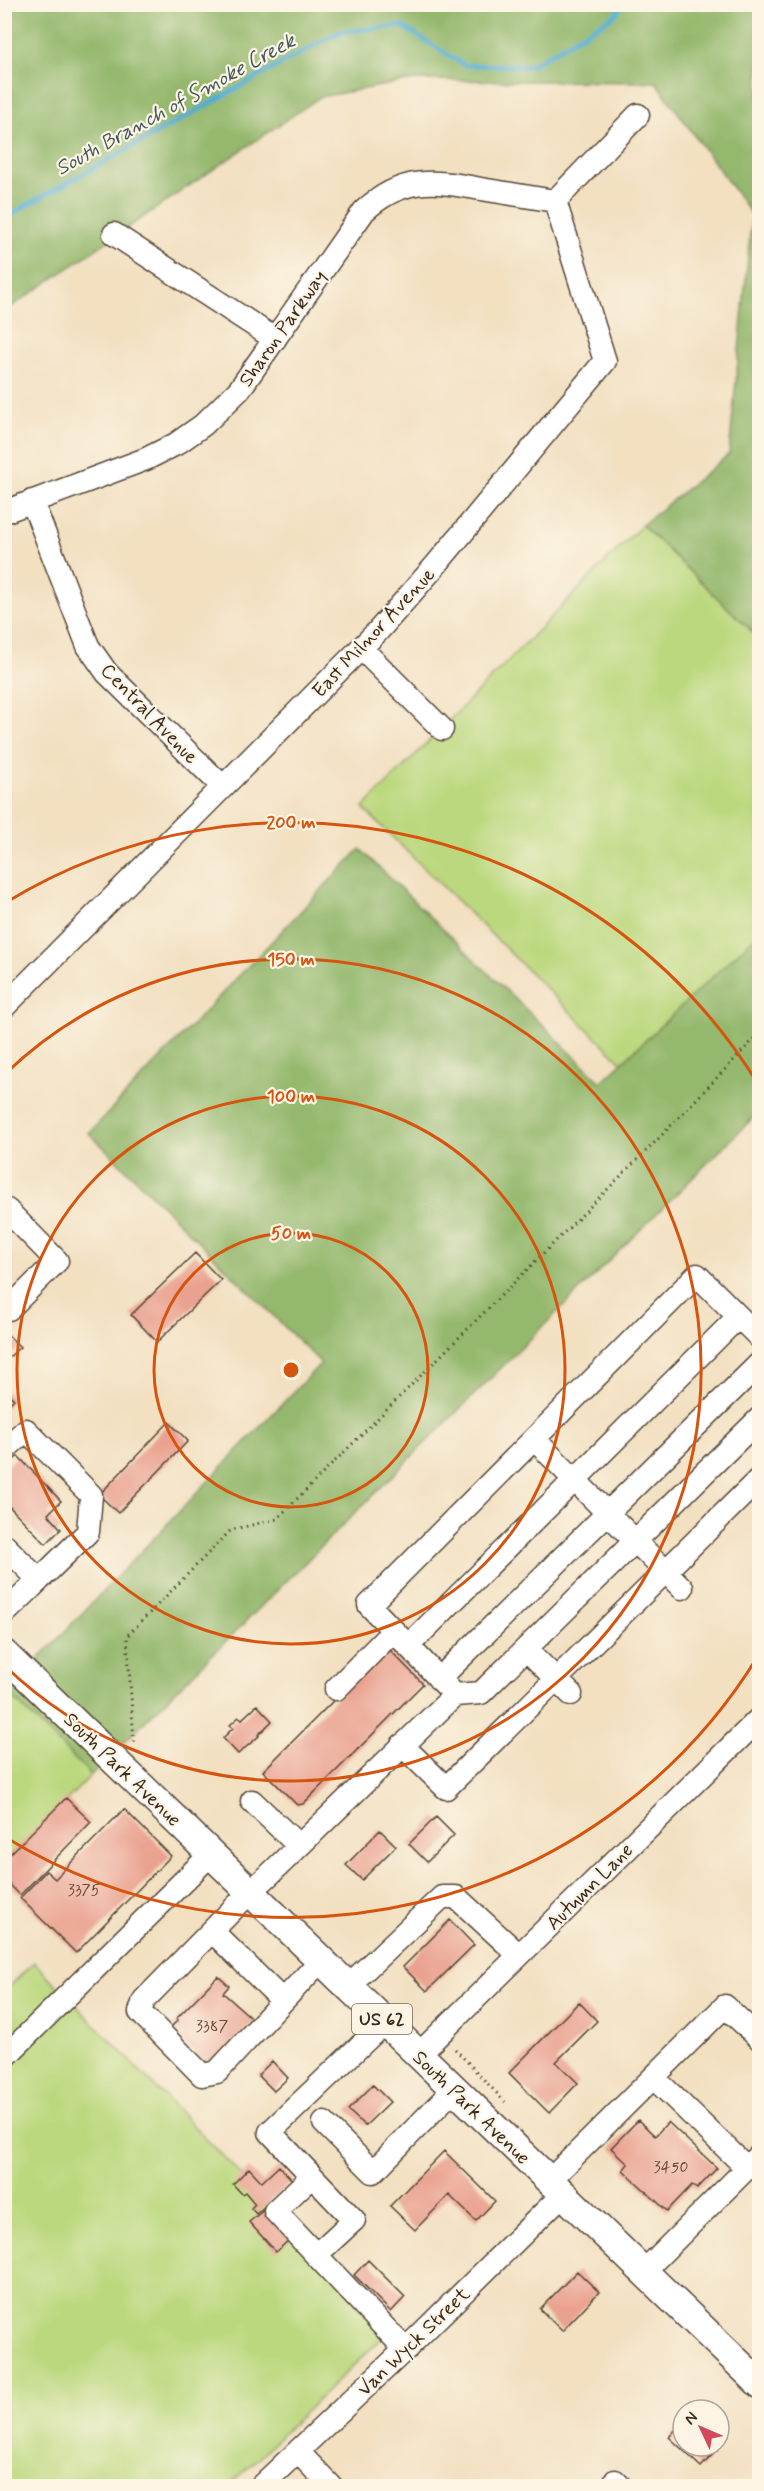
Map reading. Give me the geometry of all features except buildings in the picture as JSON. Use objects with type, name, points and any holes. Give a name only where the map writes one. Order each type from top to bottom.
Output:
[{"type":"main road","name":"South Park Avenue","points":[[4,1654],[759,2384]]},
{"type":"street","points":[[555,201],[639,115]]},
{"type":"street","name":"Sharon Parkway","points":[[4,512],[146,459],[176,444],[203,425],[239,390],[364,211],[379,197],[420,182],[438,181],[555,201]]},
{"type":"street","name":"East Milnor Avenue","points":[[4,1007],[361,648],[435,566],[605,361],[555,201]]},
{"type":"street","points":[[114,234],[275,339]]},
{"type":"street","name":"Central Avenue","points":[[32,501],[88,646],[107,673],[223,787]]},
{"type":"street","points":[[361,648],[441,729]]},
{"type":"street","points":[[4,1212],[7,1209],[57,1261],[9,1310],[4,1305]]},
{"type":"street","points":[[759,1338],[697,1275],[369,1605],[447,1687],[481,1693],[759,1418]]},
{"type":"street","points":[[336,1689],[400,1638],[575,1479],[738,1317]]},
{"type":"street","points":[[321,1960],[217,2072],[202,2074],[140,2012],[144,2000],[250,1892],[402,1745],[447,1687],[607,1513],[759,1362]]},
{"type":"street","points":[[4,1450],[26,1430],[91,1495],[88,1532],[4,1614]]},
{"type":"street","points":[[534,1438],[682,1587]]},
{"type":"street","points":[[402,1745],[446,1788],[564,1686],[665,1571],[759,1478]]},
{"type":"street","points":[[4,1545],[39,1580]]},
{"type":"street","points":[[526,1649],[564,1686]]},
{"type":"street","name":"Autumn Lane","points":[[418,2055],[759,1718]]},
{"type":"street","points":[[252,1801],[299,1846]]},
{"type":"street","points":[[4,2058],[211,1854]]},
{"type":"street","points":[[348,1986],[442,1897],[456,1897],[519,1955]]},
{"type":"street","points":[[212,1931],[283,2001]]},
{"type":"street","name":"Van Wyck Street","points":[[261,2487],[406,2350],[654,2078],[725,2006],[759,2039]]},
{"type":"street","points":[[316,2255],[354,2220],[270,2132],[385,2022]]},
{"type":"street","points":[[643,2272],[753,2161],[654,2078]]},
{"type":"street","points":[[324,2123],[373,2172],[454,2089]]},
{"type":"street","points":[[312,2176],[275,2211],[406,2350]]},
{"type":"street","points":[[298,2452],[331,2487]]},
{"type":"path","points":[[134,1742],[128,1636],[231,1530],[276,1520],[651,1146],[759,1033]]},
{"type":"path","points":[[455,2049],[508,2106]]},
{"type":"green space","points":[[5,5],[759,5],[759,638],[642,525],[729,454],[752,215],[656,82],[414,80],[320,97],[5,311]]},
{"type":"green space","points":[[642,525],[759,638],[759,933],[622,1063],[363,808]]},
{"type":"green space","points":[[360,849],[601,1082],[759,933],[759,1112],[91,1775],[7,1692],[321,1363],[89,1133]]},
{"type":"green space","points":[[7,1692],[91,1775],[5,1864],[4,1694]]},
{"type":"green space","points":[[34,1962],[391,2329],[229,2486],[5,2486],[5,1991]]},
{"type":"waterway","name":"South Branch of Smoke Creek","points":[[4,221],[18,210],[339,32],[402,26],[464,65],[530,66],[615,15],[623,4]]}]
